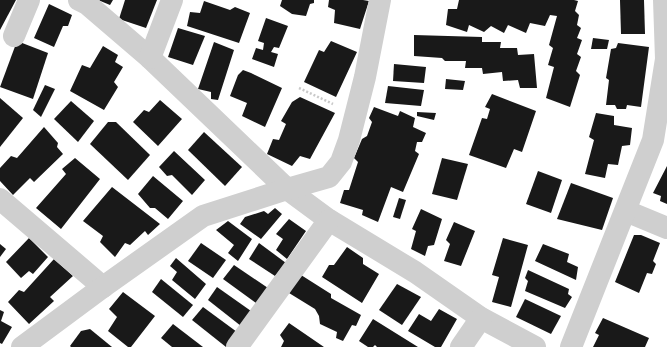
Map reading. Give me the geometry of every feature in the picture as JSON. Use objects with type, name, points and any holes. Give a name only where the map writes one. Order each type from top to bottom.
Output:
[{"type":"street","points":[[14,36],[29,0]]},
{"type":"street","points":[[79,0],[87,4],[150,58],[286,189],[329,220],[415,272],[480,318],[535,347]]},
{"type":"street","points":[[150,58],[172,0]]},
{"type":"street","points":[[22,347],[203,216],[286,189],[329,177],[341,162],[348,140],[365,77],[380,0]]},
{"type":"street","points":[[571,347],[653,140],[666,59],[664,0]]},
{"type":"street","points":[[0,199],[103,287]]},
{"type":"street","points":[[626,211],[667,228]]},
{"type":"street","points":[[237,347],[329,220]]},
{"type":"street","points":[[462,347],[480,318]]},
{"type":"path","points":[[299,88],[355,114]]},
{"type":"building","points":[[0,0],[16,0],[0,30]]},
{"type":"building","points":[[98,0],[113,0],[110,5]]},
{"type":"building","points":[[125,0],[157,0],[146,28],[119,19]]},
{"type":"building","points":[[282,0],[314,0],[314,3],[310,4],[306,16],[292,14],[280,6]]},
{"type":"building","points":[[329,0],[369,1],[360,29],[334,23],[335,10],[328,7]]},
{"type":"building","points":[[459,0],[578,1],[575,11],[579,15],[577,25],[581,28],[577,38],[582,40],[577,54],[581,57],[576,71],[580,75],[570,107],[546,98],[554,67],[548,65],[553,48],[549,45],[557,16],[550,15],[545,26],[530,23],[526,33],[508,25],[504,33],[491,26],[484,32],[469,25],[467,32],[446,25],[448,9],[457,9]]},
{"type":"building","points":[[620,0],[644,0],[645,34],[621,34]]},
{"type":"building","points":[[204,1],[230,10],[235,7],[250,13],[239,43],[187,26],[190,12],[200,13]]},
{"type":"building","points":[[49,4],[72,15],[68,26],[63,26],[54,47],[34,38]]},
{"type":"building","points":[[266,18],[288,26],[279,48],[274,47],[271,52],[278,54],[274,67],[252,59],[256,48],[263,50],[264,43],[258,41]]},
{"type":"building","points":[[178,28],[205,36],[193,65],[168,57]]},
{"type":"building","points":[[414,35],[482,37],[482,42],[501,42],[500,48],[517,48],[518,55],[534,54],[537,88],[520,88],[518,80],[503,81],[502,72],[483,74],[482,68],[465,68],[466,61],[445,61],[442,58],[414,56]]},
{"type":"building","points":[[593,38],[609,40],[607,49],[591,49]]},
{"type":"building","points":[[17,41],[48,53],[33,99],[0,87]]},
{"type":"building","points":[[331,41],[357,52],[336,97],[304,82],[319,50],[324,52]]},
{"type":"building","points":[[214,42],[234,50],[218,100],[211,99],[211,92],[198,89]]},
{"type":"building","points":[[618,43],[649,47],[641,107],[627,105],[626,109],[617,109],[615,105],[606,105],[609,80],[606,78],[611,49],[616,48]]},
{"type":"building","points":[[103,46],[118,55],[115,62],[123,67],[114,82],[118,87],[104,110],[70,91],[82,65],[90,68]]},
{"type":"building","points":[[394,64],[426,67],[424,83],[393,81]]},
{"type":"building","points":[[243,70],[282,88],[265,127],[242,116],[247,103],[230,96],[238,75]]},
{"type":"building","points":[[446,79],[465,81],[463,90],[445,89]]},
{"type":"building","points":[[45,85],[55,89],[41,117],[33,110]]},
{"type":"building","points":[[388,86],[424,90],[421,106],[385,103]]},
{"type":"building","points":[[492,94],[536,111],[522,152],[514,149],[506,168],[469,155],[482,118],[487,119],[490,109],[485,107]]},
{"type":"building","points":[[300,97],[335,113],[310,159],[300,156],[292,166],[267,154],[273,139],[279,140],[286,124],[281,121],[292,102]]},
{"type":"building","points":[[0,98],[23,118],[0,147]]},
{"type":"building","points":[[160,100],[182,119],[158,146],[133,122],[144,110],[149,112]]},
{"type":"building","points":[[71,101],[94,121],[78,142],[54,119]]},
{"type":"building","points":[[374,107],[398,116],[400,111],[415,118],[413,127],[426,133],[422,142],[417,142],[415,151],[419,154],[403,192],[391,187],[378,222],[362,215],[363,210],[340,203],[344,190],[349,190],[358,162],[354,158],[362,139],[367,136],[372,122],[369,118]]},
{"type":"building","points":[[417,112],[436,113],[434,120],[417,116]]},
{"type":"building","points":[[596,113],[614,116],[614,125],[632,128],[630,145],[622,146],[618,165],[608,164],[605,178],[585,174],[594,140],[589,137]]},
{"type":"building","points":[[108,122],[116,122],[150,155],[128,180],[90,144]]},
{"type":"building","points":[[44,127],[58,143],[57,147],[63,154],[34,182],[30,178],[13,195],[0,181],[0,168],[11,156],[17,158]]},
{"type":"building","points":[[204,132],[242,167],[225,186],[188,150]]},
{"type":"building","points":[[174,151],[205,180],[192,195],[172,175],[167,176],[159,167]]},
{"type":"building","points":[[75,158],[100,179],[61,229],[36,208],[66,174],[62,169]]},
{"type":"building","points":[[442,158],[468,164],[457,200],[432,194]]},
{"type":"building","points":[[667,166],[667,204],[660,201],[661,196],[653,193]]},
{"type":"building","points":[[538,171],[562,180],[551,213],[526,204]]},
{"type":"building","points":[[153,176],[183,201],[168,219],[155,208],[150,208],[138,194]]},
{"type":"building","points":[[571,183],[613,198],[602,230],[557,219]]},
{"type":"building","points":[[112,187],[160,224],[148,235],[145,231],[130,245],[125,243],[115,257],[100,242],[103,236],[83,221]]},
{"type":"building","points":[[399,198],[406,200],[400,219],[393,217]]},
{"type":"building","points":[[275,208],[282,214],[261,239],[240,224],[245,217],[264,211],[268,214]]},
{"type":"building","points":[[421,209],[442,219],[434,245],[428,246],[425,256],[411,249],[416,231],[412,229]]},
{"type":"building","points":[[289,219],[306,231],[287,259],[276,250],[283,239],[276,234]]},
{"type":"building","points":[[228,221],[252,239],[238,261],[228,253],[234,245],[216,230]]},
{"type":"building","points":[[454,222],[475,231],[461,266],[444,261],[450,244],[446,240]]},
{"type":"building","points":[[634,235],[641,235],[660,243],[653,261],[656,264],[652,274],[647,273],[639,293],[615,282]]},
{"type":"building","points":[[29,238],[48,257],[33,274],[29,271],[21,278],[6,262]]},
{"type":"building","points":[[503,238],[528,245],[511,307],[492,302],[499,277],[492,275]]},
{"type":"building","points":[[201,243],[226,260],[213,278],[188,261]]},
{"type":"building","points":[[259,243],[286,263],[275,276],[249,259]]},
{"type":"building","points":[[0,244],[6,249],[0,257]]},
{"type":"building","points":[[543,244],[569,254],[567,262],[578,267],[576,280],[535,261]]},
{"type":"building","points":[[347,247],[363,258],[363,264],[379,274],[362,303],[322,277],[329,265],[334,265]]},
{"type":"building","points":[[176,258],[206,284],[195,299],[172,280],[177,272],[170,266]]},
{"type":"building","points":[[54,259],[73,276],[50,297],[54,301],[29,324],[8,302],[19,290],[24,292]]},
{"type":"building","points":[[234,265],[268,288],[256,303],[223,279]]},
{"type":"building","points":[[528,270],[569,289],[568,294],[572,297],[565,308],[525,291],[528,281],[525,278]]},
{"type":"building","points":[[301,275],[331,294],[331,298],[361,315],[356,326],[352,325],[343,341],[336,338],[337,332],[320,324],[319,316],[315,309],[289,293]]},
{"type":"building","points":[[161,279],[193,305],[183,317],[152,292]]},
{"type":"building","points":[[397,284],[421,297],[402,325],[379,310]]},
{"type":"building","points":[[217,287],[251,311],[241,326],[208,300]]},
{"type":"building","points":[[123,292],[155,316],[131,347],[128,347],[108,331],[117,317],[109,309]]},
{"type":"building","points":[[525,299],[561,316],[551,334],[516,317]]},
{"type":"building","points":[[203,307],[237,332],[226,347],[192,320]]},
{"type":"building","points":[[439,309],[457,319],[441,347],[435,347],[408,331],[419,314],[431,321]]},
{"type":"building","points":[[0,310],[4,312],[1,321],[12,327],[2,344],[0,343]]},
{"type":"building","points":[[603,318],[649,338],[645,347],[593,347],[599,335],[595,333]]},
{"type":"building","points":[[373,319],[418,347],[377,347],[375,345],[373,347],[368,347],[359,341]]},
{"type":"building","points":[[289,323],[324,347],[281,347],[284,341],[280,335]]},
{"type":"building","points":[[173,324],[203,347],[172,347],[161,338]]},
{"type":"building","points":[[90,329],[112,347],[70,346],[81,331]]}]
